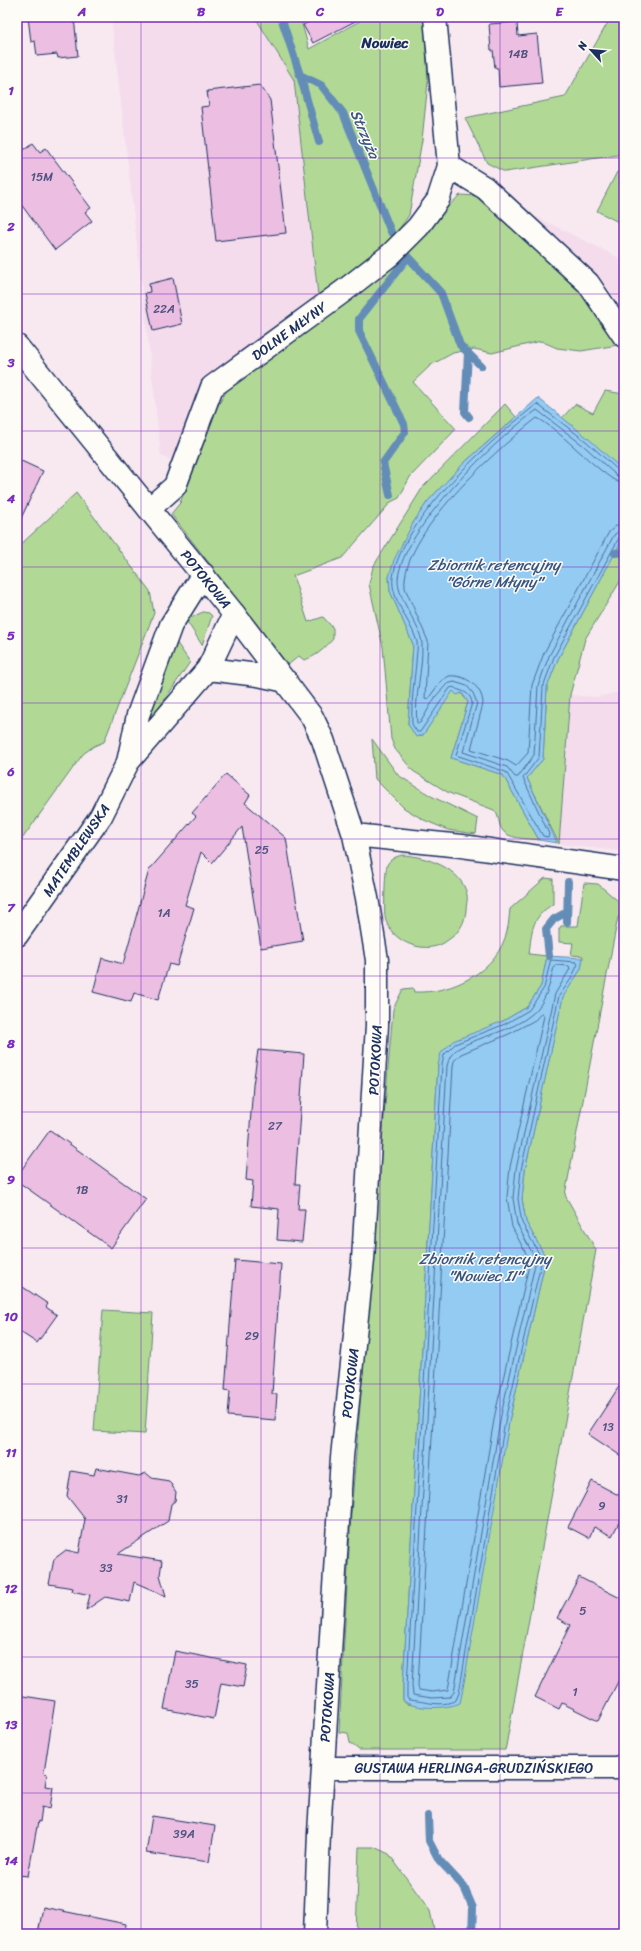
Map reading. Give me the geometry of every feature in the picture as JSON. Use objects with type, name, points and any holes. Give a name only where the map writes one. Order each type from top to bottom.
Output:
[{"type":"street","name":"DOLNE MŁYNY","points":[[149,509],[174,486],[212,387],[345,290],[390,255],[418,227],[438,200],[450,166],[435,17]]},
{"type":"street","points":[[450,166],[485,188],[588,283],[624,336]]},
{"type":"street","name":"POTOKOWA","points":[[17,346],[203,574],[312,717],[323,740],[354,835],[367,898],[377,960],[377,1025],[363,1263],[342,1457],[323,1768],[315,1934]]},
{"type":"street","name":"MATEMBLEWSKA","points":[[17,935],[102,816],[128,762],[138,715],[171,625],[203,574]]},
{"type":"street","name":"MATEMBLEWSKA","points":[[128,762],[208,669],[234,614]]},
{"type":"street","points":[[208,669],[258,675],[286,681]]},
{"type":"street","points":[[354,835],[462,846],[624,869]]},
{"type":"street","name":"GUSTAWA HERLINGA-GRUDZIŃSKIEGO","points":[[323,1768],[616,1768],[624,1766]]},
{"type":"shaded area","points":[[111,17],[255,17],[294,80],[318,295],[219,371],[176,462],[161,456]]},
{"type":"shaded area","points":[[535,216],[624,260],[624,310],[606,286]]},
{"type":"shaded area","points":[[624,691],[624,852],[559,844],[570,695],[597,697]]},
{"type":"green space","points":[[255,17],[300,17],[309,49],[367,17],[424,17],[428,82],[422,140],[409,215],[379,249],[318,295],[294,80]]},
{"type":"green space","points":[[611,17],[624,17],[624,154],[505,172],[487,163],[465,118],[565,97]]},
{"type":"green space","points":[[617,172],[624,176],[624,225],[597,211]]},
{"type":"green space","points":[[460,195],[478,196],[496,209],[588,298],[618,345],[581,351],[557,348],[541,341],[492,353],[474,349],[453,353],[431,365],[413,382],[456,429],[410,477],[399,498],[391,502],[342,558],[293,576],[308,622],[323,617],[333,628],[333,639],[312,657],[304,660],[299,656],[288,665],[171,514],[180,503],[212,415],[229,387],[360,293],[400,256],[421,232]]},
{"type":"green space","points":[[605,391],[624,394],[624,471],[562,418],[575,404],[593,413]]},
{"type":"green space","points":[[505,404],[516,417],[464,463],[428,501],[413,523],[389,577],[390,591],[413,644],[408,724],[417,737],[423,735],[453,690],[461,693],[468,702],[451,758],[503,775],[539,840],[518,838],[508,835],[501,828],[498,816],[494,810],[449,793],[413,771],[395,749],[391,739],[383,647],[369,584],[373,567],[423,487]]},
{"type":"green space","points":[[76,493],[150,591],[154,613],[104,742],[94,746],[83,754],[17,846],[17,548]]},
{"type":"green space","points":[[624,536],[624,575],[585,639],[570,695],[559,844],[527,778],[543,759],[547,687],[558,659]]},
{"type":"green space","points":[[203,612],[209,613],[212,616],[202,645],[186,620]]},
{"type":"green space","points":[[174,639],[190,662],[146,727]]},
{"type":"green space","points":[[372,739],[398,775],[431,796],[478,819],[476,834],[448,830],[424,820],[404,808],[375,779]]},
{"type":"green space","points":[[402,855],[421,858],[441,865],[458,878],[464,886],[467,898],[463,923],[455,934],[440,945],[421,947],[411,945],[394,934],[388,926],[385,917],[386,869],[387,865],[393,858]]},
{"type":"green space","points":[[545,878],[553,879],[553,904],[540,914],[534,925],[529,954],[547,956],[541,986],[527,1007],[503,1021],[438,1065],[403,1685],[403,1700],[406,1704],[416,1705],[489,1529],[510,1417],[546,1258],[526,1222],[522,1199],[525,1170],[563,996],[581,969],[583,956],[571,955],[573,943],[559,942],[559,929],[561,926],[578,926],[584,883],[598,884],[624,906],[624,917],[618,917],[565,1195],[596,1250],[506,1746],[505,1750],[359,1750],[350,1743],[348,1733],[339,1732],[351,1514],[393,1009],[403,989],[413,988],[414,992],[429,992],[443,989],[458,984],[484,968],[494,958],[502,945],[508,928],[510,909]]},
{"type":"green space","points":[[103,1310],[153,1313],[145,1434],[94,1431]]},
{"type":"green space","points":[[359,1847],[374,1847],[389,1854],[430,1911],[435,1934],[356,1934]]},
{"type":"water","name":"Zbiornik retencyjny \"Górne Młyny\"","points":[[538,398],[589,439],[624,471],[624,536],[558,659],[547,687],[543,759],[527,778],[557,843],[539,840],[503,775],[451,758],[468,702],[462,693],[457,695],[453,691],[423,735],[416,737],[408,724],[413,644],[390,591],[389,577],[394,560],[413,523],[428,501],[464,463]]},
{"type":"water","name":"Zbiornik retencyjny \"Nowiec II\"","points":[[547,956],[583,958],[581,969],[563,997],[525,1170],[522,1199],[526,1222],[546,1258],[510,1417],[460,1703],[430,1708],[414,1706],[403,1700],[403,1685],[438,1065],[441,1053],[453,1041],[503,1021],[527,1007],[541,986]]},
{"type":"building","points":[[28,17],[74,17],[78,56],[58,58],[57,54],[37,56],[35,41],[31,42]]},
{"type":"building","points":[[318,17],[363,17],[313,43],[303,25]]},
{"type":"building","points":[[517,22],[518,36],[537,34],[542,83],[499,87],[498,68],[495,68],[493,50],[491,50],[489,24]]},
{"type":"building","points":[[260,85],[270,100],[286,233],[216,241],[201,107],[209,106],[207,91]]},
{"type":"building","points":[[33,143],[40,152],[46,148],[91,208],[85,212],[92,221],[55,250],[17,199],[17,155]]},
{"type":"building","points":[[173,278],[182,324],[153,331],[145,293],[150,292],[149,284]]},
{"type":"building","points":[[17,459],[43,471],[17,527]]},
{"type":"building","points":[[226,774],[250,795],[245,803],[286,838],[303,941],[261,948],[242,827],[212,863],[201,852],[185,905],[194,908],[177,966],[169,964],[158,1000],[134,993],[131,1002],[93,992],[102,958],[123,964],[149,870],[196,816],[192,813]]},
{"type":"building","points":[[258,1050],[304,1054],[295,1184],[300,1184],[298,1209],[305,1209],[302,1242],[277,1240],[279,1209],[251,1206],[253,1181],[246,1180],[253,1085]]},
{"type":"building","points":[[50,1130],[146,1199],[111,1248],[17,1181],[17,1176]]},
{"type":"building","points":[[235,1260],[281,1264],[272,1394],[277,1394],[275,1420],[228,1416],[230,1391],[225,1390]]},
{"type":"building","points":[[17,1283],[48,1304],[46,1307],[57,1315],[37,1343],[17,1330]]},
{"type":"building","points":[[624,1379],[624,1458],[588,1434]]},
{"type":"building","points":[[96,1468],[139,1476],[146,1473],[152,1478],[169,1481],[176,1492],[175,1501],[171,1504],[168,1521],[118,1554],[162,1561],[160,1575],[166,1596],[134,1582],[130,1602],[105,1597],[86,1610],[90,1595],[72,1591],[73,1588],[49,1584],[54,1559],[66,1550],[79,1553],[85,1519],[67,1496],[71,1471],[94,1475]]},
{"type":"building","points":[[592,1481],[624,1498],[624,1513],[612,1536],[594,1527],[589,1538],[568,1527]]},
{"type":"building","points":[[579,1577],[624,1600],[624,1670],[598,1721],[562,1703],[559,1709],[535,1697],[570,1625],[557,1618]]},
{"type":"building","points":[[175,1651],[247,1665],[243,1687],[221,1683],[214,1719],[164,1709]]},
{"type":"building","points":[[17,1695],[55,1701],[44,1773],[47,1774],[45,1786],[53,1787],[50,1809],[42,1807],[28,1876],[17,1875]]},
{"type":"building","points":[[152,1816],[215,1826],[209,1862],[146,1853]]},
{"type":"building","points":[[43,1907],[126,1924],[125,1934],[38,1934]]},
{"type":"waterway","name":"Strzyża","points":[[281,17],[300,75],[321,85],[343,113],[391,232]]},
{"type":"waterway","points":[[300,75],[319,142]]},
{"type":"waterway","points":[[390,495],[383,463],[405,432],[404,424],[359,331],[359,319],[408,257],[441,293],[460,345],[481,366]]},
{"type":"waterway","points":[[468,352],[465,412],[469,417]]},
{"type":"waterway","points":[[615,553],[624,552]]},
{"type":"waterway","name":"Strzyża","points":[[567,922],[568,882]]},
{"type":"waterway","points":[[549,956],[546,929],[554,919],[567,912]]},
{"type":"waterway","name":"Strzyża","points":[[428,1816],[429,1841],[439,1860],[464,1887],[473,1908],[472,1934]]},
{"type":"district","name":"Nowiec","points":[[385,43]]}]
